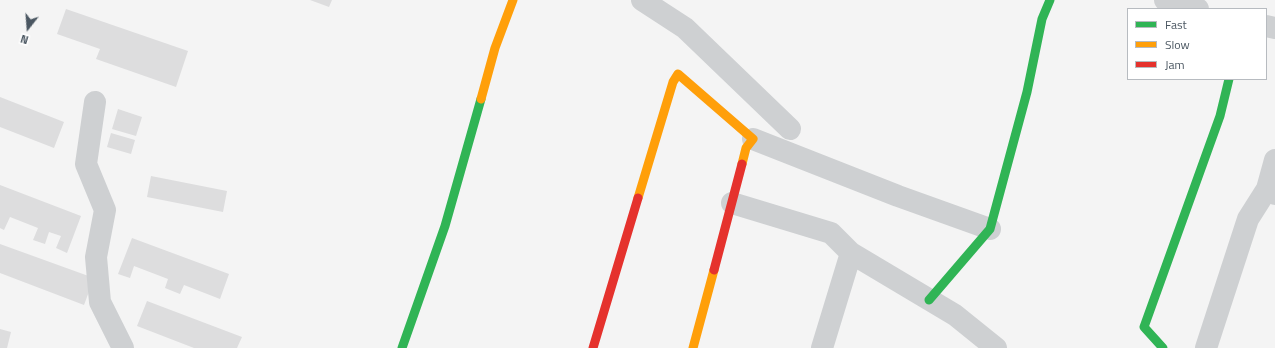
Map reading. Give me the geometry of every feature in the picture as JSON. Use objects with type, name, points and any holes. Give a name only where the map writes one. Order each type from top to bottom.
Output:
[{"type":"street","points":[[402,348],[445,226],[495,48],[513,0]]},
{"type":"street","points":[[642,0],[685,28],[790,129]]},
{"type":"street","points":[[929,300],[990,230],[1027,92],[1042,20],[1050,0]]},
{"type":"street","points":[[1165,0],[1194,8]]},
{"type":"street","points":[[594,348],[673,82],[678,74],[753,139],[898,196],[990,230]]},
{"type":"street","points":[[1163,348],[1144,327],[1220,116],[1229,80]]},
{"type":"street","points":[[95,102],[86,164],[104,210],[96,257],[100,302],[123,348]]},
{"type":"street","points":[[693,348],[746,148],[753,139]]},
{"type":"street","points":[[1206,348],[1248,219],[1271,191],[1275,160]]},
{"type":"street","points":[[732,202],[831,233],[851,253],[955,315],[996,348]]},
{"type":"street","points":[[822,348],[851,253]]},
{"type":"building","points":[[310,0],[332,0],[329,7]]},
{"type":"building","points":[[66,9],[188,51],[176,87],[96,59],[100,49],[57,34]]},
{"type":"building","points":[[0,97],[64,122],[54,148],[0,127]]},
{"type":"building","points":[[118,109],[142,117],[136,136],[112,129]]},
{"type":"building","points":[[111,133],[135,140],[131,154],[107,147]]},
{"type":"building","points":[[151,176],[227,191],[223,212],[147,197]]},
{"type":"building","points":[[0,185],[81,216],[67,253],[56,248],[61,236],[49,232],[45,244],[33,240],[38,228],[10,217],[4,230],[0,228]]},
{"type":"building","points":[[132,238],[229,274],[220,299],[184,285],[180,294],[165,288],[168,279],[134,266],[130,278],[118,274]]},
{"type":"building","points":[[0,244],[94,278],[84,305],[0,273]]},
{"type":"building","points":[[147,301],[242,337],[237,348],[194,348],[137,326]]},
{"type":"building","points":[[0,329],[11,332],[7,348],[0,348]]},
{"type":"traffic: fast","points":[[929,300],[990,229],[1027,92],[1042,19],[1050,0]]},
{"type":"traffic: fast","points":[[1163,348],[1144,327],[1220,116],[1229,80]]},
{"type":"traffic: fast","points":[[402,348],[445,226],[481,99]]},
{"type":"traffic: slow","points":[[481,99],[495,48],[513,0]]},
{"type":"traffic: slow","points":[[638,198],[673,82],[678,74],[753,139],[746,148],[742,164]]},
{"type":"traffic: slow","points":[[693,348],[714,270]]},
{"type":"traffic: jam","points":[[714,270],[742,164]]},
{"type":"traffic: jam","points":[[593,348],[638,198]]}]
